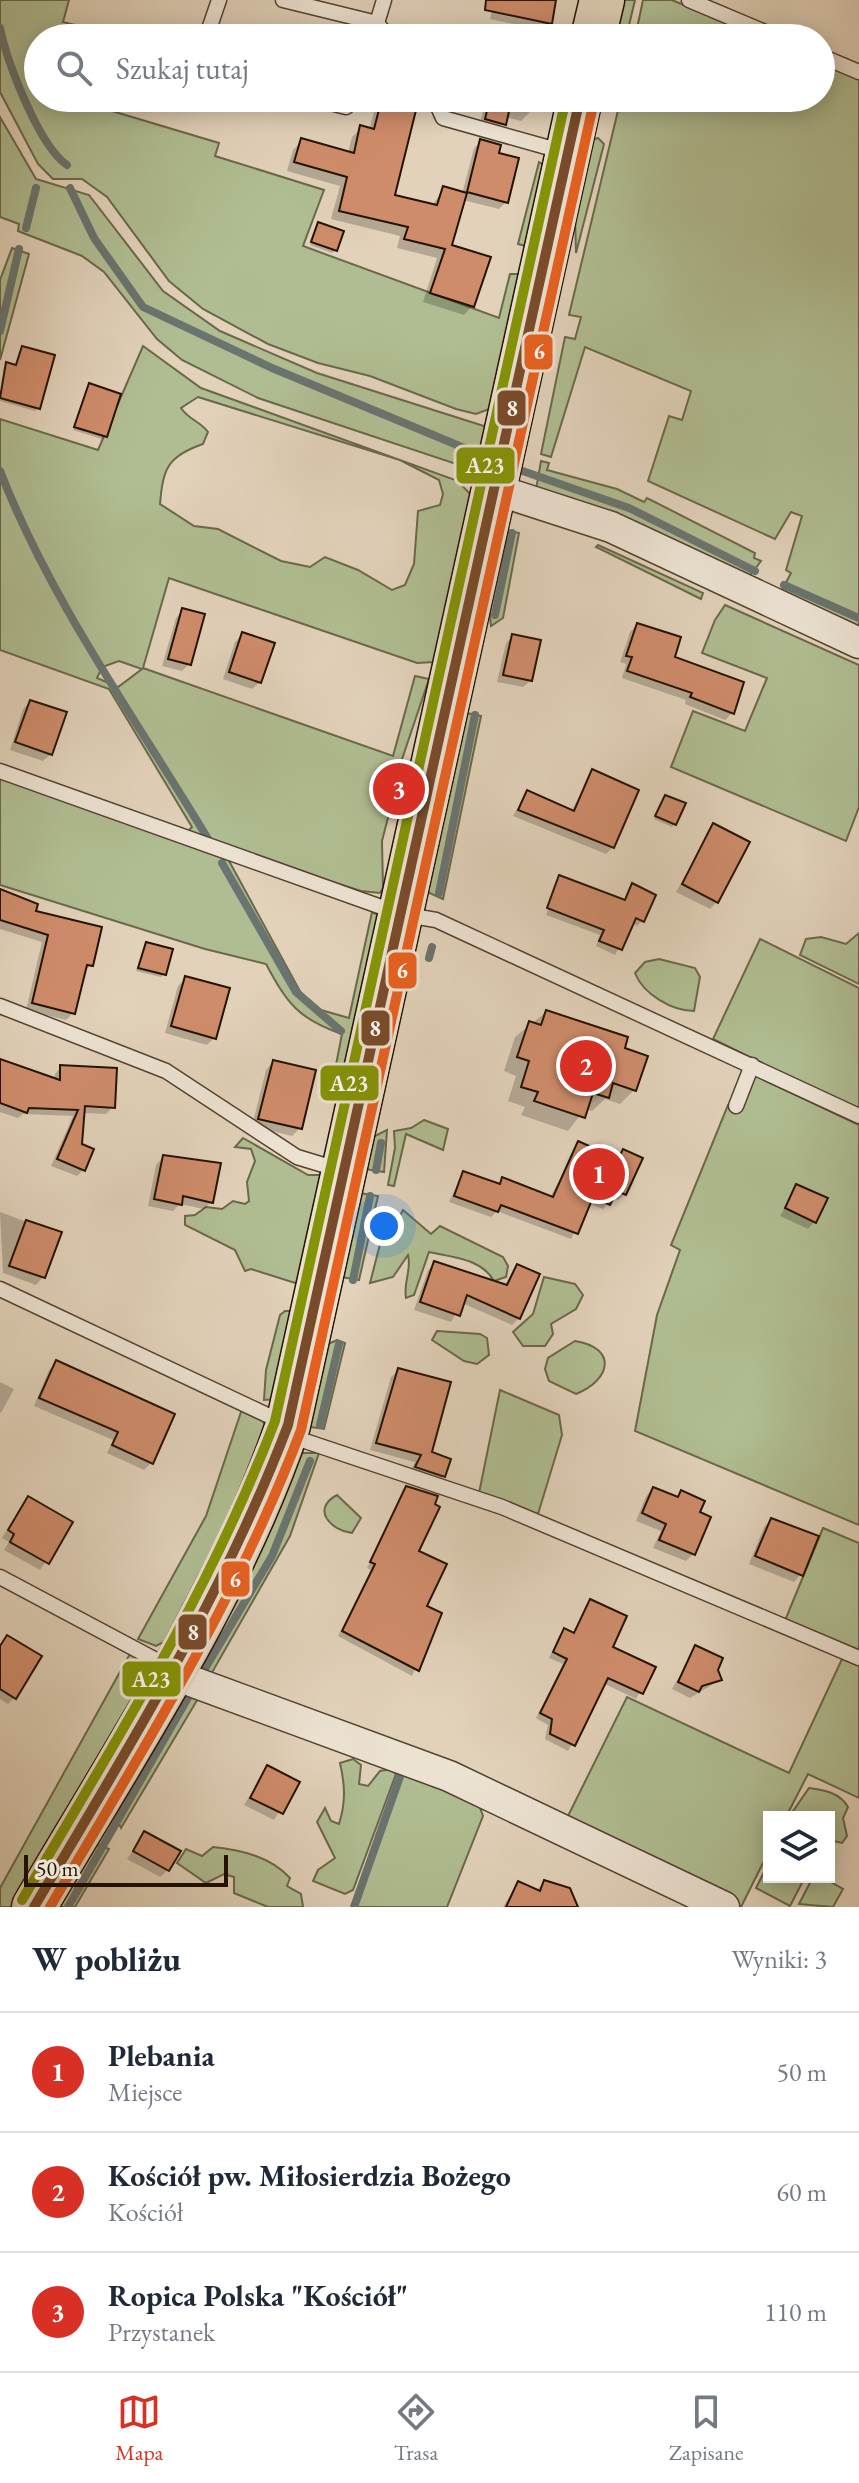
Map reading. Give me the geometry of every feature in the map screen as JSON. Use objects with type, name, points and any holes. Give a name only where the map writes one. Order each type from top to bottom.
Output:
[{"type":"main road","points":[[596,24],[602,0]]},
{"type":"main road","points":[[34,1907],[189,1679],[234,1559],[270,1480],[287,1430],[577,112]]},
{"type":"street","points":[[498,473],[859,643]]},
{"type":"street","points":[[189,1679],[449,1776],[724,1907]]},
{"type":"lane","points":[[211,24],[219,0]]},
{"type":"lane","points":[[283,0],[377,23],[384,0]]},
{"type":"lane","points":[[689,0],[746,24]]},
{"type":"lane","points":[[835,62],[859,72]]},
{"type":"lane","points":[[440,112],[443,118],[569,153]]},
{"type":"lane","points":[[0,771],[401,914],[436,920],[859,1116]]},
{"type":"lane","points":[[0,1006],[166,1071],[297,1157],[345,1171]]},
{"type":"lane","points":[[736,1106],[752,1065]]},
{"type":"lane","points":[[0,1289],[287,1430],[502,1507],[859,1658]]},
{"type":"lane","points":[[0,1577],[189,1679]]},
{"type":"green space","points":[[0,0],[69,0],[63,22],[71,24],[24,24],[24,112],[115,112],[219,143],[215,156],[324,190],[303,246],[499,318],[510,274],[520,274],[492,408],[476,414],[456,409],[370,376],[318,363],[268,344],[203,309],[169,281],[107,197],[82,179],[53,179],[38,164],[0,92]]},
{"type":"green space","points":[[621,0],[635,0],[629,24],[616,24]]},
{"type":"green space","points":[[643,0],[672,0],[729,24],[638,24]]},
{"type":"green space","points":[[835,69],[859,80],[859,627],[782,590],[791,573],[786,570],[802,516],[791,512],[775,539],[648,481],[669,416],[682,420],[691,391],[585,347],[551,457],[541,454],[565,337],[575,339],[581,317],[569,315],[618,112],[835,112]]},
{"type":"green space","points":[[0,117],[36,179],[89,195],[163,291],[220,331],[317,373],[487,427],[480,466],[474,470],[258,398],[182,360],[157,339],[104,272],[82,256],[18,231],[19,224],[0,217]]},
{"type":"green space","points":[[598,138],[604,144],[576,253],[575,215],[592,140]]},
{"type":"green space","points":[[539,162],[544,165],[529,247],[518,244]]},
{"type":"green space","points":[[12,248],[29,254],[0,360],[0,280]]},
{"type":"green space","points":[[143,346],[201,388],[400,460],[458,481],[471,495],[434,662],[417,663],[169,578],[143,668],[393,756],[415,676],[429,679],[395,780],[389,780],[384,804],[391,806],[382,841],[383,888],[380,893],[361,891],[227,849],[188,831],[192,827],[109,689],[0,650],[0,419],[98,450]],"holes":[[[198,397],[400,460],[439,480],[443,494],[440,505],[418,511],[414,564],[405,585],[392,590],[358,570],[325,557],[310,567],[281,561],[218,529],[194,526],[160,504],[163,481],[170,465],[182,453],[203,444],[208,432],[181,408]],[[119,661],[142,669],[118,687],[97,678],[102,667]]]},
{"type":"green space","points":[[541,461],[549,463],[547,470],[617,489],[644,502],[647,498],[755,553],[754,558],[761,561],[749,577],[535,495]]},
{"type":"green space","points":[[507,530],[519,533],[503,618],[491,626],[489,607]]},
{"type":"green space","points":[[598,545],[703,593],[701,599],[596,547]]},
{"type":"green space","points":[[725,605],[859,665],[859,807],[846,841],[671,767],[693,711],[745,731],[767,678],[702,653],[715,620]]},
{"type":"green space","points":[[467,713],[481,716],[443,899],[427,892]]},
{"type":"green space","points":[[0,777],[228,859],[301,993],[321,1010],[349,1018],[372,912],[382,917],[347,1073],[335,1070],[342,1034],[304,1016],[295,1008],[266,964],[205,949],[0,885]]},
{"type":"green space","points":[[859,933],[859,984],[800,955],[806,939],[821,937],[846,944]]},
{"type":"green space","points":[[760,939],[859,988],[859,1111],[713,1039]]},
{"type":"green space","points":[[659,959],[695,968],[700,977],[694,1011],[659,1000],[639,981],[635,973],[645,962]]},
{"type":"green space","points":[[754,1075],[859,1125],[859,1525],[635,1431],[657,1315],[680,1250],[671,1245],[728,1105],[741,1109]]},
{"type":"green space","points":[[424,1120],[448,1129],[443,1150],[406,1134],[394,1186],[388,1185],[395,1148],[394,1131],[411,1128]]},
{"type":"green space","points":[[387,1130],[384,1172],[365,1169],[371,1138]]},
{"type":"green space","points":[[243,1138],[308,1175],[322,1175],[305,1280],[295,1283],[251,1269],[245,1271],[235,1250],[185,1225],[185,1216],[195,1215],[206,1207],[222,1209],[233,1201],[245,1204],[249,1201],[247,1182],[255,1161],[251,1149],[235,1147]]},
{"type":"green space","points":[[360,1193],[378,1196],[359,1280],[341,1277]]},
{"type":"green space","points":[[403,1210],[431,1234],[440,1226],[503,1257],[508,1266],[506,1277],[494,1281],[474,1263],[429,1252],[414,1295],[406,1298],[408,1255],[393,1277],[370,1283],[385,1225],[397,1221]]},
{"type":"green space","points":[[544,1277],[575,1284],[583,1295],[576,1309],[551,1324],[553,1334],[545,1346],[523,1346],[513,1332],[533,1314]]},
{"type":"green space","points":[[291,1311],[276,1399],[264,1400],[266,1370],[280,1315]]},
{"type":"green space","points":[[437,1331],[480,1334],[487,1338],[489,1355],[477,1364],[464,1361],[432,1340]]},
{"type":"green space","points":[[337,1340],[345,1343],[324,1429],[310,1427],[328,1344]]},
{"type":"green space","points":[[575,1341],[598,1350],[605,1365],[597,1381],[576,1394],[549,1381],[545,1369],[548,1358]]},
{"type":"green space","points":[[500,1390],[559,1415],[562,1435],[538,1514],[479,1493]]},
{"type":"green space","points":[[242,1409],[262,1418],[267,1431],[224,1526],[164,1642],[156,1646],[138,1639],[206,1516]]},
{"type":"green space","points":[[299,1453],[319,1453],[290,1536],[210,1676],[196,1668]]},
{"type":"green space","points":[[337,1495],[361,1518],[352,1533],[337,1528],[326,1518],[325,1506]]},
{"type":"green space","points":[[823,1528],[859,1543],[859,1654],[784,1623]]},
{"type":"green space","points":[[131,1652],[148,1665],[149,1670],[14,1907],[0,1907],[0,1888]]},
{"type":"green space","points":[[842,1659],[859,1666],[859,1798],[808,1774],[789,1811],[763,1811],[763,1863],[741,1907],[564,1824],[627,1697],[789,1773]]},
{"type":"green space","points":[[180,1692],[199,1697],[121,1828],[111,1808]]},
{"type":"green space","points":[[353,1759],[361,1765],[359,1784],[368,1786],[380,1771],[391,1769],[396,1774],[353,1890],[345,1894],[313,1881],[318,1870],[335,1858],[317,1822],[325,1808],[331,1821],[339,1824],[344,1794],[340,1763]]},
{"type":"green space","points":[[402,1765],[478,1802],[483,1816],[447,1907],[352,1907]]},
{"type":"green space","points":[[809,1788],[836,1795],[848,1807],[843,1818],[847,1836],[842,1843],[835,1841],[835,1811],[793,1811]]},
{"type":"green space","points":[[97,1844],[109,1849],[75,1907],[55,1907],[90,1846]]},
{"type":"green space","points":[[213,1847],[245,1853],[274,1865],[290,1878],[287,1886],[301,1894],[303,1907],[268,1907],[234,1893],[234,1877],[224,1874],[206,1883],[177,1863],[186,1849],[202,1856]]},
{"type":"green space","points":[[763,1874],[763,1883],[802,1883],[790,1906],[756,1888]]},
{"type":"green space","points":[[810,1883],[832,1883],[843,1889],[833,1907],[799,1904]]},
{"type":"building","points":[[486,0],[556,0],[552,24],[485,10]]},
{"type":"building","points":[[378,112],[416,112],[395,195],[437,205],[443,186],[467,193],[452,245],[491,257],[474,307],[430,293],[445,249],[404,239],[408,227],[339,211],[347,177],[294,162],[301,138],[354,153],[360,125],[374,129]]},
{"type":"building","points":[[487,112],[509,112],[506,125],[485,119]]},
{"type":"building","points":[[480,139],[501,145],[499,153],[519,158],[508,203],[467,192]]},
{"type":"building","points":[[318,222],[344,231],[337,251],[311,242]]},
{"type":"building","points":[[22,346],[55,355],[40,409],[0,398],[6,362],[16,365]]},
{"type":"building","points":[[89,383],[121,394],[107,437],[74,427]]},
{"type":"building","points":[[182,608],[205,614],[191,665],[168,659]]},
{"type":"building","points":[[637,623],[681,637],[675,657],[744,682],[734,714],[690,697],[692,693],[627,671],[632,657],[626,656]]},
{"type":"building","points":[[242,632],[275,643],[261,683],[229,672]]},
{"type":"building","points":[[512,634],[541,640],[532,681],[503,675]]},
{"type":"building","points":[[30,700],[67,712],[52,755],[15,742]]},
{"type":"building","points":[[592,769],[639,790],[614,848],[518,810],[527,790],[574,811]]},
{"type":"building","points":[[665,795],[686,803],[676,825],[655,816]]},
{"type":"building","points":[[713,823],[750,842],[718,903],[682,884]]},
{"type":"building","points":[[559,875],[625,900],[632,883],[656,895],[644,922],[636,918],[622,950],[599,941],[604,930],[547,908]]},
{"type":"building","points":[[0,889],[38,904],[36,911],[102,927],[93,966],[87,965],[75,1014],[32,1003],[48,935],[0,920]]},
{"type":"building","points":[[146,942],[173,949],[166,975],[138,968]]},
{"type":"building","points":[[185,976],[230,988],[216,1039],[171,1026]]},
{"type":"building","points":[[546,1010],[628,1037],[625,1048],[648,1056],[636,1091],[613,1083],[609,1098],[593,1093],[585,1118],[534,1101],[538,1092],[521,1087],[529,1061],[517,1057],[529,1021],[541,1025]]},
{"type":"building","points":[[0,1059],[60,1080],[60,1065],[117,1068],[115,1108],[85,1106],[82,1144],[94,1149],[85,1171],[57,1159],[78,1110],[29,1108],[27,1113],[0,1103]]},
{"type":"building","points":[[273,1060],[316,1070],[302,1129],[258,1119]]},
{"type":"building","points":[[578,1141],[618,1159],[623,1149],[643,1158],[626,1195],[617,1191],[610,1205],[593,1197],[578,1234],[501,1205],[498,1212],[454,1196],[463,1171],[500,1184],[502,1177],[553,1197]]},
{"type":"building","points":[[163,1155],[221,1163],[213,1203],[183,1196],[182,1205],[154,1199]]},
{"type":"building","points":[[796,1184],[828,1198],[816,1223],[785,1208]]},
{"type":"building","points":[[26,1220],[62,1232],[45,1278],[9,1266]]},
{"type":"building","points":[[434,1261],[507,1285],[517,1264],[540,1274],[520,1319],[467,1295],[460,1316],[420,1302]]},
{"type":"building","points":[[56,1360],[175,1414],[153,1464],[112,1445],[118,1432],[39,1398]]},
{"type":"building","points":[[398,1368],[451,1382],[432,1452],[451,1459],[445,1477],[415,1467],[421,1455],[376,1443]]},
{"type":"building","points":[[406,1486],[438,1496],[435,1504],[440,1507],[419,1551],[447,1564],[427,1606],[442,1613],[419,1671],[342,1631],[375,1564],[370,1562]]},
{"type":"building","points":[[653,1487],[678,1497],[681,1490],[705,1501],[700,1512],[711,1517],[695,1555],[659,1540],[666,1524],[642,1513]]},
{"type":"building","points":[[28,1496],[73,1522],[49,1564],[10,1542],[14,1534],[8,1530]]},
{"type":"building","points":[[771,1518],[819,1536],[803,1576],[755,1556]]},
{"type":"building","points":[[590,1599],[627,1616],[613,1647],[656,1667],[643,1694],[608,1678],[575,1746],[550,1734],[552,1719],[540,1713],[567,1659],[553,1652],[564,1628],[574,1633]]},
{"type":"building","points":[[7,1635],[42,1656],[16,1699],[0,1689],[0,1646]]},
{"type":"building","points":[[695,1645],[723,1658],[718,1670],[722,1680],[702,1686],[699,1692],[678,1682]]},
{"type":"building","points":[[267,1765],[300,1782],[283,1814],[250,1798]]},
{"type":"building","points":[[144,1831],[181,1851],[169,1871],[133,1851]]},
{"type":"building","points":[[544,1880],[570,1888],[578,1907],[506,1907],[518,1881],[540,1891]]},
{"type":"waterway","points":[[0,28],[24,97]]},
{"type":"waterway","points":[[31,112],[56,155],[67,165]]},
{"type":"waterway","points":[[26,228],[36,188]]},
{"type":"waterway","points":[[70,188],[94,238],[143,307],[272,368],[486,457]]},
{"type":"waterway","points":[[0,331],[19,249]]},
{"type":"waterway","points":[[514,468],[629,508],[755,571]]},
{"type":"waterway","points":[[0,471],[21,520],[69,613],[208,839]]},
{"type":"waterway","points":[[495,615],[512,533]]},
{"type":"waterway","points":[[784,585],[859,618]]},
{"type":"waterway","points":[[439,893],[475,715]]},
{"type":"waterway","points":[[222,863],[296,992],[341,1031]]},
{"type":"waterway","points":[[429,958],[432,947]]},
{"type":"waterway","points":[[376,1170],[381,1143]]},
{"type":"waterway","points":[[353,1280],[370,1196]]},
{"type":"waterway","points":[[320,1425],[339,1344]]},
{"type":"waterway","points":[[200,1677],[272,1556],[310,1461]]},
{"type":"waterway","points":[[68,1907],[193,1689]]},
{"type":"waterway","points":[[354,1907],[402,1771]]},
{"type":"transit line","name":"A23","points":[[22,1900],[191,1607],[275,1421],[563,112]]},
{"type":"transit line","name":"8","points":[[34,1907],[204,1612],[262,1489],[288,1425],[577,112]]},
{"type":"transit line","name":"6","points":[[50,1907],[218,1614],[276,1493],[301,1430],[592,112]]},
{"type":"place","name":"Ropica Polska \"Kościół\"","points":[[399,789]]},
{"type":"place","name":"Kościół pw. Miłosierdzia Bożego","points":[[586,1066]]},
{"type":"place","name":"Plebania","points":[[599,1174]]}]
